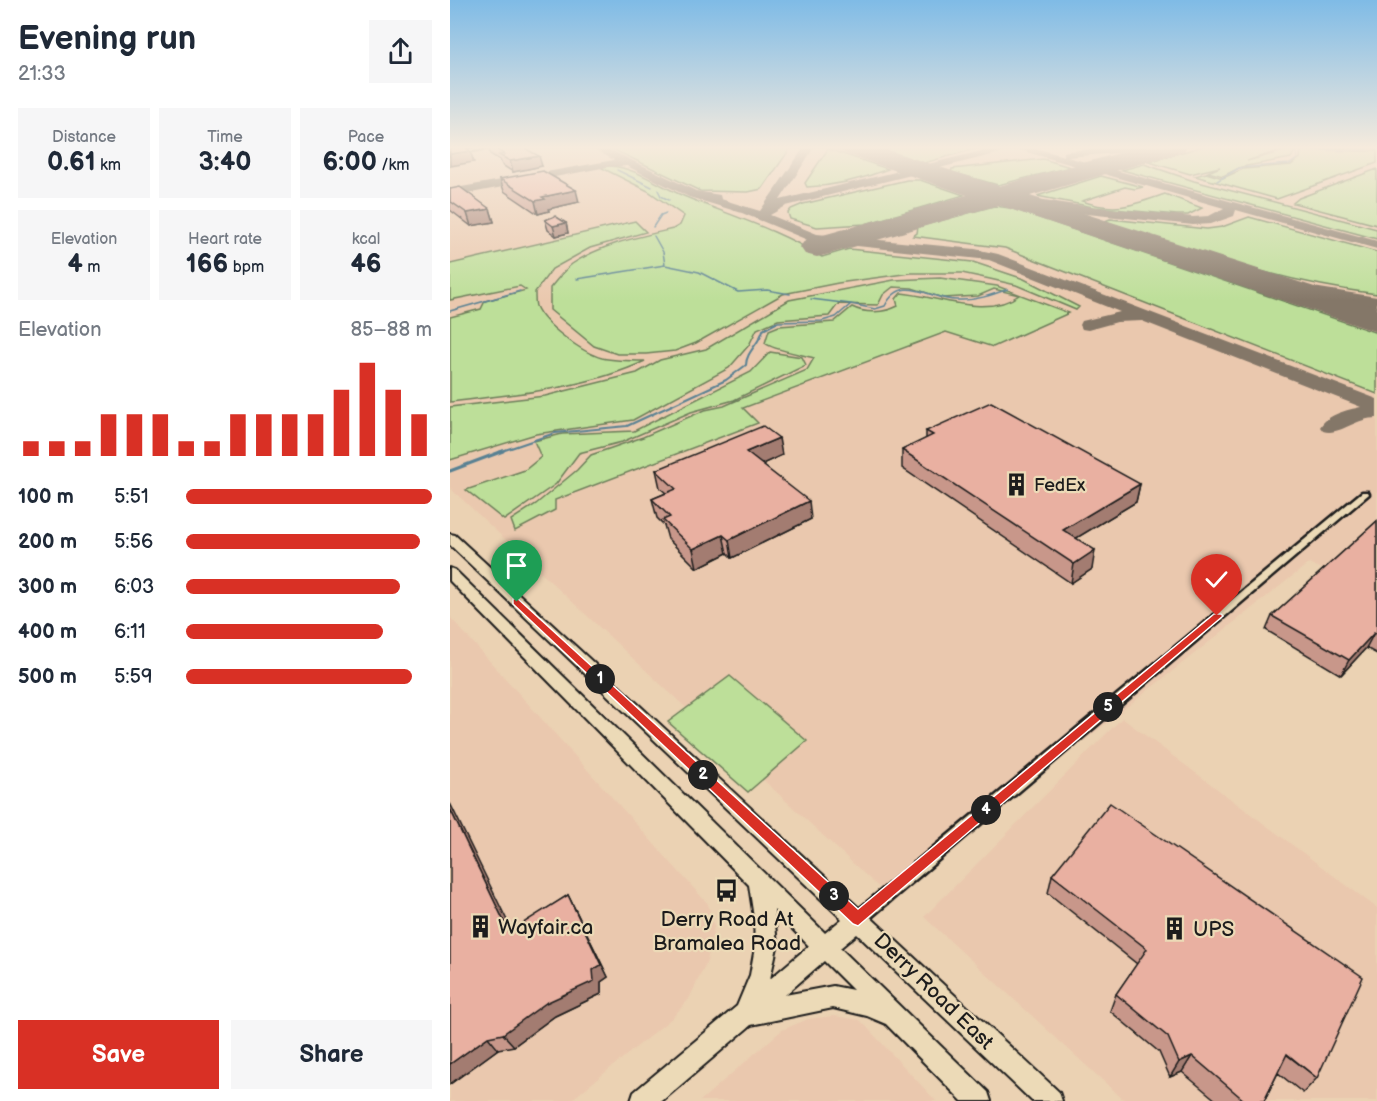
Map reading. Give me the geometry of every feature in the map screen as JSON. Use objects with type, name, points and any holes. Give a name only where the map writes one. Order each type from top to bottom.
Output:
[{"type":"main road","name":"Derry Road East","points":[[450,538],[1050,1101]]},
{"type":"main road","points":[[450,573],[980,1101]]},
{"type":"main road","points":[[744,1015],[758,985],[767,953],[767,922],[758,881]]},
{"type":"main road","points":[[643,1101],[858,919]]},
{"type":"main road","points":[[744,1015],[833,997],[869,1005],[894,1016]]},
{"type":"street","points":[[858,919],[1365,494]]},
{"type":"shaded area","points":[[450,197],[1377,197],[1377,596],[1309,563],[888,896],[450,488]]},
{"type":"shaded area","points":[[450,617],[708,904],[714,927],[707,961],[689,999],[672,1018],[570,1101],[450,1101]]},
{"type":"shaded area","points":[[1122,718],[1377,908],[1377,1101],[1125,1101],[924,917]]},
{"type":"shaded area","points":[[834,1016],[860,1020],[936,1101],[700,1101],[782,1030],[808,1019]]},
{"type":"green space","points":[[657,197],[687,197],[772,231],[822,257],[849,249],[973,262],[1024,279],[1079,307],[1076,310],[1016,285],[962,273],[911,273],[838,283],[783,294],[696,343],[675,351],[646,354],[617,354],[594,346],[550,310],[550,288],[569,266],[596,251],[621,242],[673,229],[680,225],[684,216]]},
{"type":"green space","points":[[832,197],[956,197],[865,224],[817,227],[790,219],[788,213],[791,209]]},
{"type":"green space","points":[[1044,197],[1093,197],[1082,201],[1115,207],[1155,197],[1174,197],[1202,208],[1188,215],[1177,215],[1093,207]]},
{"type":"green space","points":[[1223,197],[1256,197],[1377,229],[1377,239]]},
{"type":"green space","points":[[1377,197],[1377,225],[1293,203],[1299,198]]},
{"type":"green space","points":[[994,206],[1010,208],[1377,333],[1377,394],[1005,248],[913,236],[917,233],[918,227]]},
{"type":"green space","points":[[1249,217],[1377,252],[1377,294],[1308,282],[1239,265],[1105,221],[1110,219],[1207,229],[1222,227]]},
{"type":"green space","points":[[635,221],[646,232],[590,248],[552,269],[535,292],[535,301],[540,313],[555,329],[594,355],[623,361],[645,361],[574,384],[450,402],[450,317],[481,309],[485,301],[526,290],[520,286],[450,300],[450,264]]},
{"type":"green space","points":[[940,278],[997,286],[1069,313],[993,347],[946,332],[743,408],[758,423],[555,500],[555,510],[515,531],[511,520],[536,504],[577,470],[591,455],[643,437],[705,410],[724,406],[807,370],[814,358],[780,350],[765,343],[769,330],[779,326],[834,322],[852,307],[869,312],[887,310],[898,306],[896,299],[901,293],[977,306],[1006,302],[1019,295],[994,289],[978,296],[943,298],[912,288],[893,287],[883,295],[878,305],[838,304],[829,316],[778,320],[757,329],[749,345],[729,368],[633,420],[536,434],[450,460],[450,407],[545,396],[637,373],[660,360],[706,349],[789,300],[894,280]]},
{"type":"green space","points":[[770,352],[802,357],[806,365],[734,400],[691,412],[622,442],[579,453],[556,484],[504,520],[466,490],[525,470],[541,457],[534,441],[562,434],[634,431],[751,372]]},
{"type":"green space","points":[[730,676],[807,741],[748,792],[668,722]]},
{"type":"building","points":[[450,197],[474,197],[490,209],[467,213],[450,201]]},
{"type":"building","points":[[529,197],[545,199],[535,201]]},
{"type":"building","points":[[555,216],[566,223],[553,226],[545,220]]},
{"type":"building","name":"FedEx","points":[[991,402],[1140,484],[1063,530],[1095,550],[1074,564],[902,450],[933,435],[926,431]]},
{"type":"building","points":[[763,426],[779,438],[746,452],[809,501],[729,540],[723,535],[693,549],[663,520],[670,517],[652,499],[676,489],[656,470]]},
{"type":"building","points":[[1377,521],[1377,635],[1374,633],[1349,660],[1272,616]]},
{"type":"building","name":"UPS","points":[[1110,803],[1363,977],[1317,1078],[1287,1054],[1264,1101],[1245,1101],[1192,1056],[1179,1062],[1168,1037],[1116,994],[1147,949],[1052,875]]},
{"type":"building","name":"Wayfair.ca","points":[[450,809],[509,932],[568,895],[601,965],[593,970],[594,981],[546,1003],[503,1034],[488,1037],[450,1064]]},
{"type":"waterway","points":[[664,197],[669,200]]},
{"type":"waterway","points":[[653,227],[661,215],[666,213]]},
{"type":"waterway","points":[[654,236],[663,252],[665,265]]},
{"type":"waterway","points":[[577,279],[665,265]]},
{"type":"waterway","points":[[665,265],[699,272],[738,292],[767,290],[790,294]]},
{"type":"waterway","points":[[851,304],[875,309],[885,306],[892,296],[908,289],[947,299],[964,300],[1008,289]]},
{"type":"waterway","points":[[450,311],[520,291]]},
{"type":"waterway","points":[[811,299],[851,304]]},
{"type":"waterway","points":[[776,323],[822,321],[836,317],[851,304]]},
{"type":"waterway","points":[[499,452],[555,433],[627,426],[726,380],[746,365],[748,356],[763,330],[776,323]]},
{"type":"waterway","points":[[450,471],[503,451]]},
{"type":"taxiway","points":[[702,197],[746,210],[815,238],[975,253],[993,257],[1377,406]]},
{"type":"taxiway","points":[[767,210],[775,197]]},
{"type":"taxiway","points":[[767,210],[782,203],[805,197]]},
{"type":"taxiway","points":[[1006,197],[1068,208],[1193,221],[1211,220],[1229,213],[1231,207],[1222,203]]},
{"type":"taxiway","points":[[1203,197],[1222,203]]},
{"type":"taxiway","points":[[1222,203],[1377,245]]},
{"type":"taxiway","points":[[1236,274],[1300,290],[1377,302]]},
{"type":"taxiway","points":[[1088,325],[1116,317],[1137,317]]},
{"type":"taxiway","points":[[1330,427],[1352,415],[1377,412]]},
{"type":"runway","points":[[817,247],[993,197]]},
{"type":"runway","points":[[1004,197],[1377,320]]},
{"type":"place","name":"FedEx","points":[[1016,485]]},
{"type":"place","name":"Derry Road At Bramalea Road","points":[[727,891]]},
{"type":"place","name":"Wayfair.ca","points":[[480,927]]},
{"type":"place","name":"UPS","points":[[1175,929]]},
{"type":"route","points":[[517,602],[858,919],[1217,616]]}]
